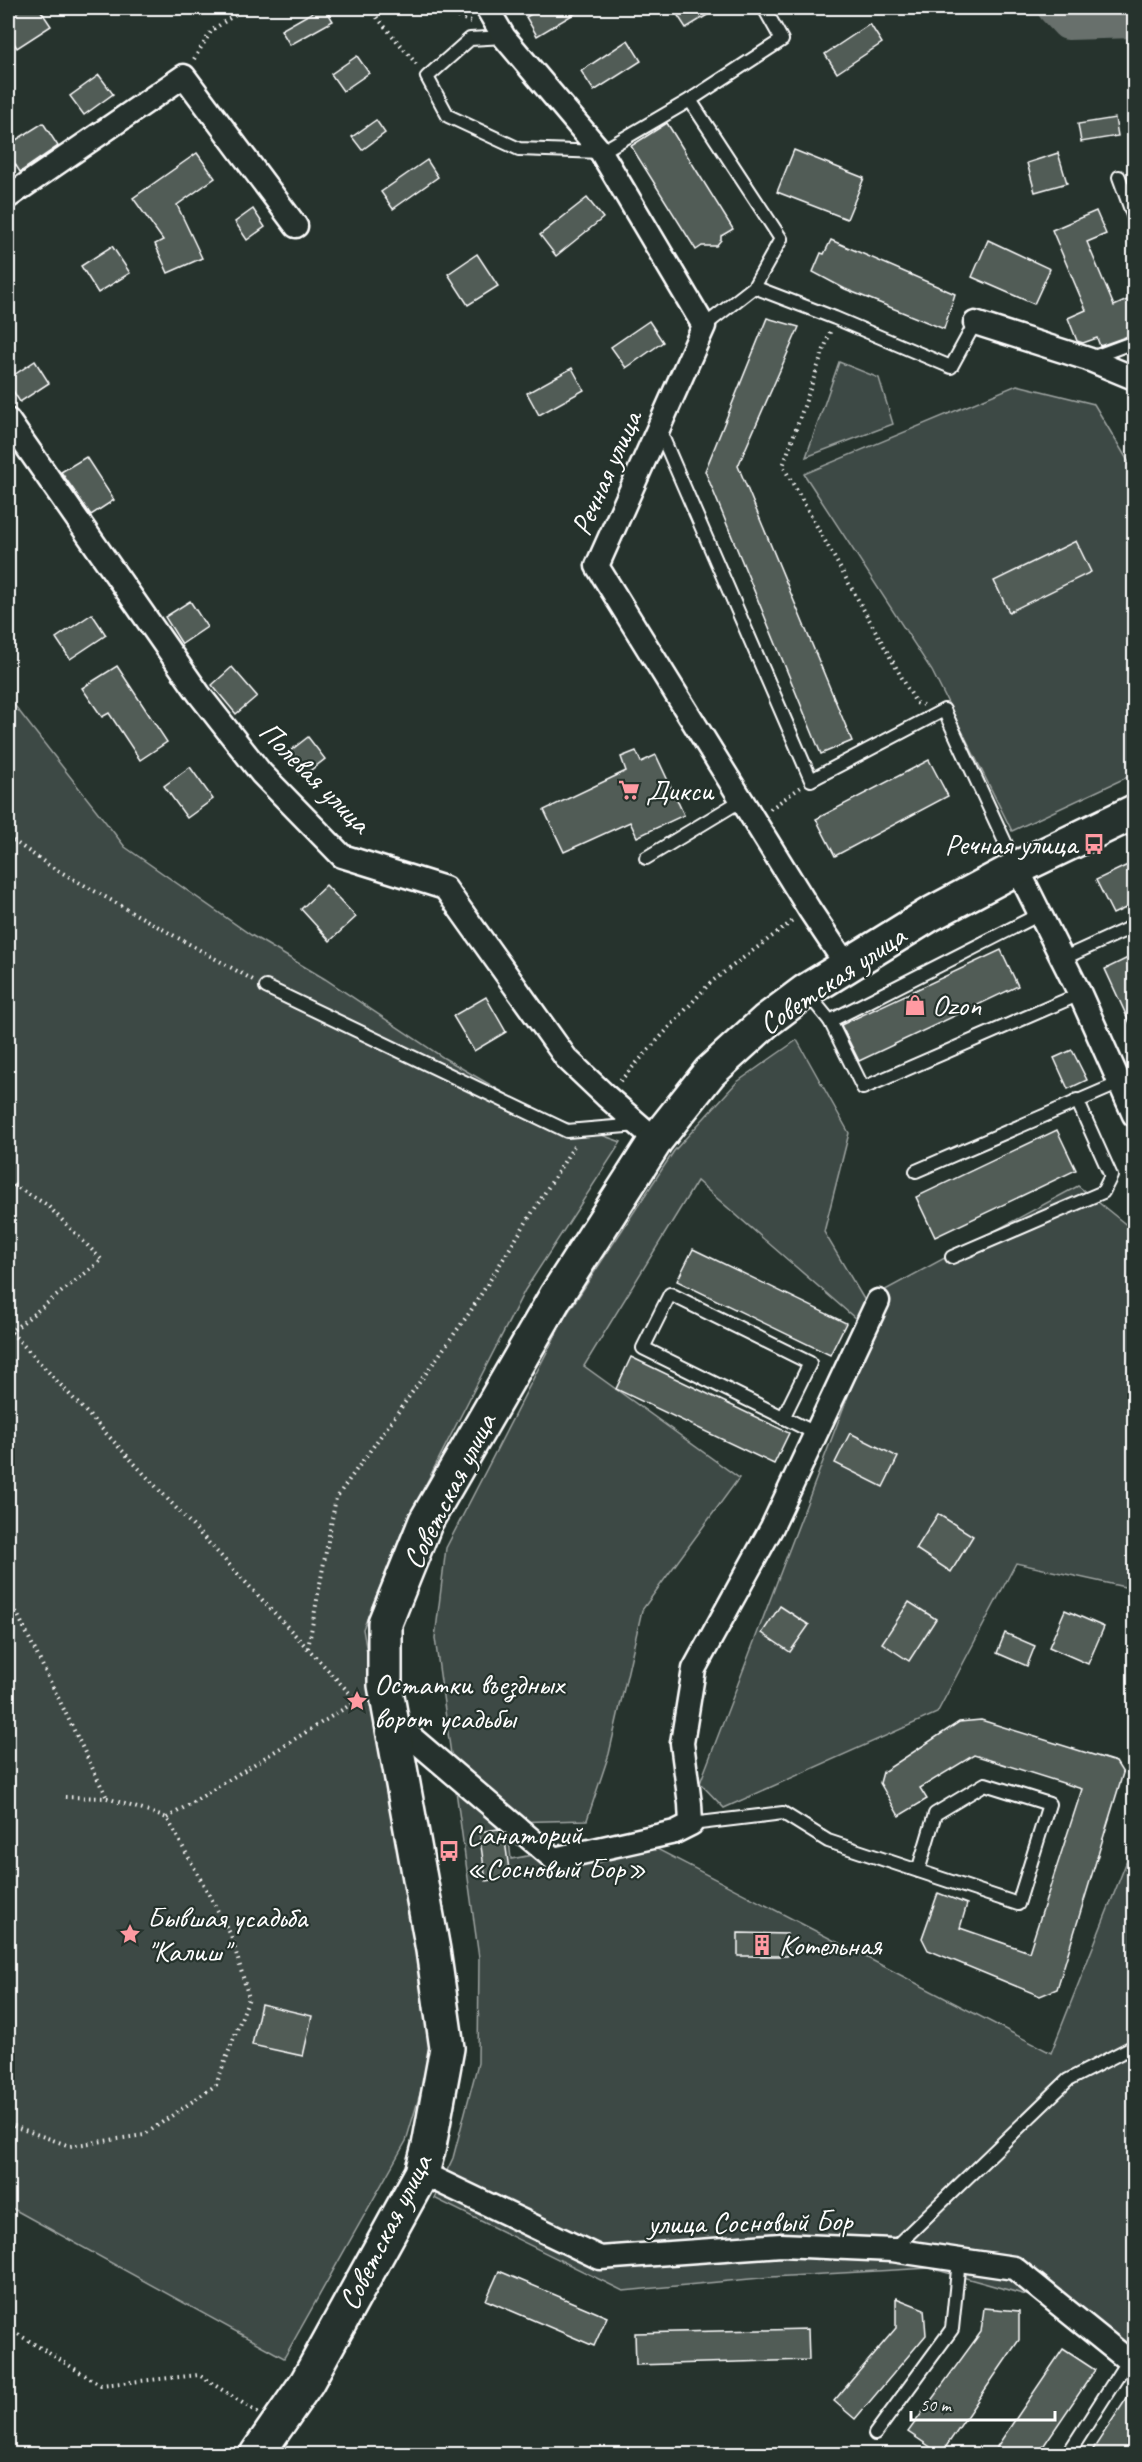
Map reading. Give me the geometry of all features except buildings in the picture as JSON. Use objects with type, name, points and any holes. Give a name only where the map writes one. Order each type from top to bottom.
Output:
[{"type":"main road","name":"Советская улица","points":[[257,2454],[307,2382],[422,2173],[447,2048],[433,1950],[385,1685],[385,1623],[426,1521],[648,1132],[766,1021],[806,992],[930,915],[1017,868],[1134,812]]},
{"type":"street","points":[[487,8],[504,37],[601,152],[704,326]]},
{"type":"street","points":[[8,197],[184,76],[296,226]]},
{"type":"street","points":[[975,323],[1088,359],[1134,378]]},
{"type":"street","name":"Речная улица","points":[[704,326],[597,566],[809,909],[847,966]]},
{"type":"street","name":"Полевая улица","points":[[8,420],[199,694],[261,773],[342,856],[445,888],[566,1058],[648,1132]]},
{"type":"street","points":[[1017,868],[1080,994],[1134,1115]]},
{"type":"street","points":[[390,1719],[554,1859],[675,1832],[691,1824],[682,1743],[694,1669],[772,1527],[878,1300]]},
{"type":"street","name":"улица Сосновый Бор","points":[[422,2173],[600,2258],[781,2245],[892,2250],[1014,2268],[1131,2363]]},
{"type":"lane","points":[[504,37],[470,39],[427,77],[448,116],[519,149],[601,152],[690,100],[782,39],[764,8]]},
{"type":"lane","points":[[690,100],[781,239],[754,287],[704,326]]},
{"type":"lane","points":[[1119,177],[1134,218]]},
{"type":"lane","points":[[754,287],[951,367],[975,323]]},
{"type":"lane","points":[[1088,359],[1134,342]]},
{"type":"lane","points":[[659,429],[811,780],[944,710],[1017,868]]},
{"type":"lane","points":[[646,858],[742,800]]},
{"type":"lane","points":[[830,1020],[1040,914]]},
{"type":"lane","points":[[1062,959],[1134,926]]},
{"type":"lane","points":[[266,987],[567,1131],[648,1132]]},
{"type":"lane","points":[[806,992],[830,1020],[863,1088],[1080,994]]},
{"type":"lane","points":[[916,1171],[1120,1083]]},
{"type":"lane","points":[[952,1257],[1103,1192],[1111,1176],[1077,1100]]},
{"type":"lane","points":[[783,1418],[810,1363],[670,1294],[644,1348],[783,1418],[817,1434]]},
{"type":"lane","points":[[691,1824],[783,1813],[828,1841],[1018,1904],[1049,1804],[985,1784],[936,1814],[918,1870]]},
{"type":"lane","points":[[892,2250],[1068,2080],[1134,2046]]},
{"type":"lane","points":[[875,2434],[952,2329],[959,2260]]},
{"type":"lane","points":[[1068,2454],[1131,2363]]},
{"type":"path","points":[[184,76],[212,30],[245,8]]},
{"type":"path","points":[[369,8],[427,77]]},
{"type":"path","points":[[835,318],[783,466],[916,703],[944,710]]},
{"type":"path","points":[[754,819],[811,780]]},
{"type":"path","points":[[8,837],[50,866],[266,987]]},
{"type":"path","points":[[606,1096],[711,982],[809,909]]},
{"type":"path","points":[[308,1648],[336,1498],[470,1312],[575,1145]]},
{"type":"path","points":[[8,1182],[47,1205],[102,1260],[9,1333]]},
{"type":"path","points":[[8,1321],[9,1333],[357,1701]]},
{"type":"path","points":[[8,1595],[107,1798]]},
{"type":"path","points":[[167,1818],[385,1685]]},
{"type":"path","points":[[8,2124],[70,2146],[144,2135],[216,2085],[249,1998],[231,1935],[167,1818],[107,1798],[63,1797]]},
{"type":"path","points":[[8,2328],[101,2385],[199,2375],[277,2425]]},
{"type":"shaded area","points":[[839,362],[879,378],[893,424],[806,457]]},
{"type":"shaded area","points":[[1017,385],[1094,404],[1134,471],[1134,774],[1012,831],[932,671],[804,474]]},
{"type":"shaded area","points":[[8,697],[125,847],[251,935],[325,979],[444,1058],[537,1112],[621,1142],[525,1290],[403,1529],[363,1629],[434,2047],[406,2141],[284,2358],[8,2206]]},
{"type":"shaded area","points":[[797,1040],[849,1133],[824,1232],[865,1301],[1078,1186],[1134,1231],[1134,1589],[1016,1563],[937,1713],[724,1808],[700,1783],[872,1333],[697,1181],[584,1366],[739,1478],[642,1610],[609,1754],[587,1820],[507,1822],[511,1859],[632,1836],[1051,2053],[1134,1843],[1134,2359],[1062,2305],[930,2268],[771,2277],[623,2291],[434,2198],[453,2158],[478,2063],[479,1958],[435,1638],[446,1548],[565,1317],[674,1151],[737,1082]]},
{"type":"waterway","points":[[1054,8],[1068,23],[1134,21]]},
{"type":"place","name":"Дикси","points":[[629,790]]},
{"type":"place","name":"Речная улица","points":[[1094,844]]},
{"type":"place","name":"Ozon","points":[[915,1005]]},
{"type":"place","name":"Остатки въездных ворот усадьбы","points":[[357,1701]]},
{"type":"place","name":"Санаторий «Сосновый Бор»","points":[[449,1851]]},
{"type":"place","name":"Бывшая усадьба \"Калиш\"","points":[[130,1934]]},
{"type":"place","name":"Котельная","points":[[762,1945]]}]
